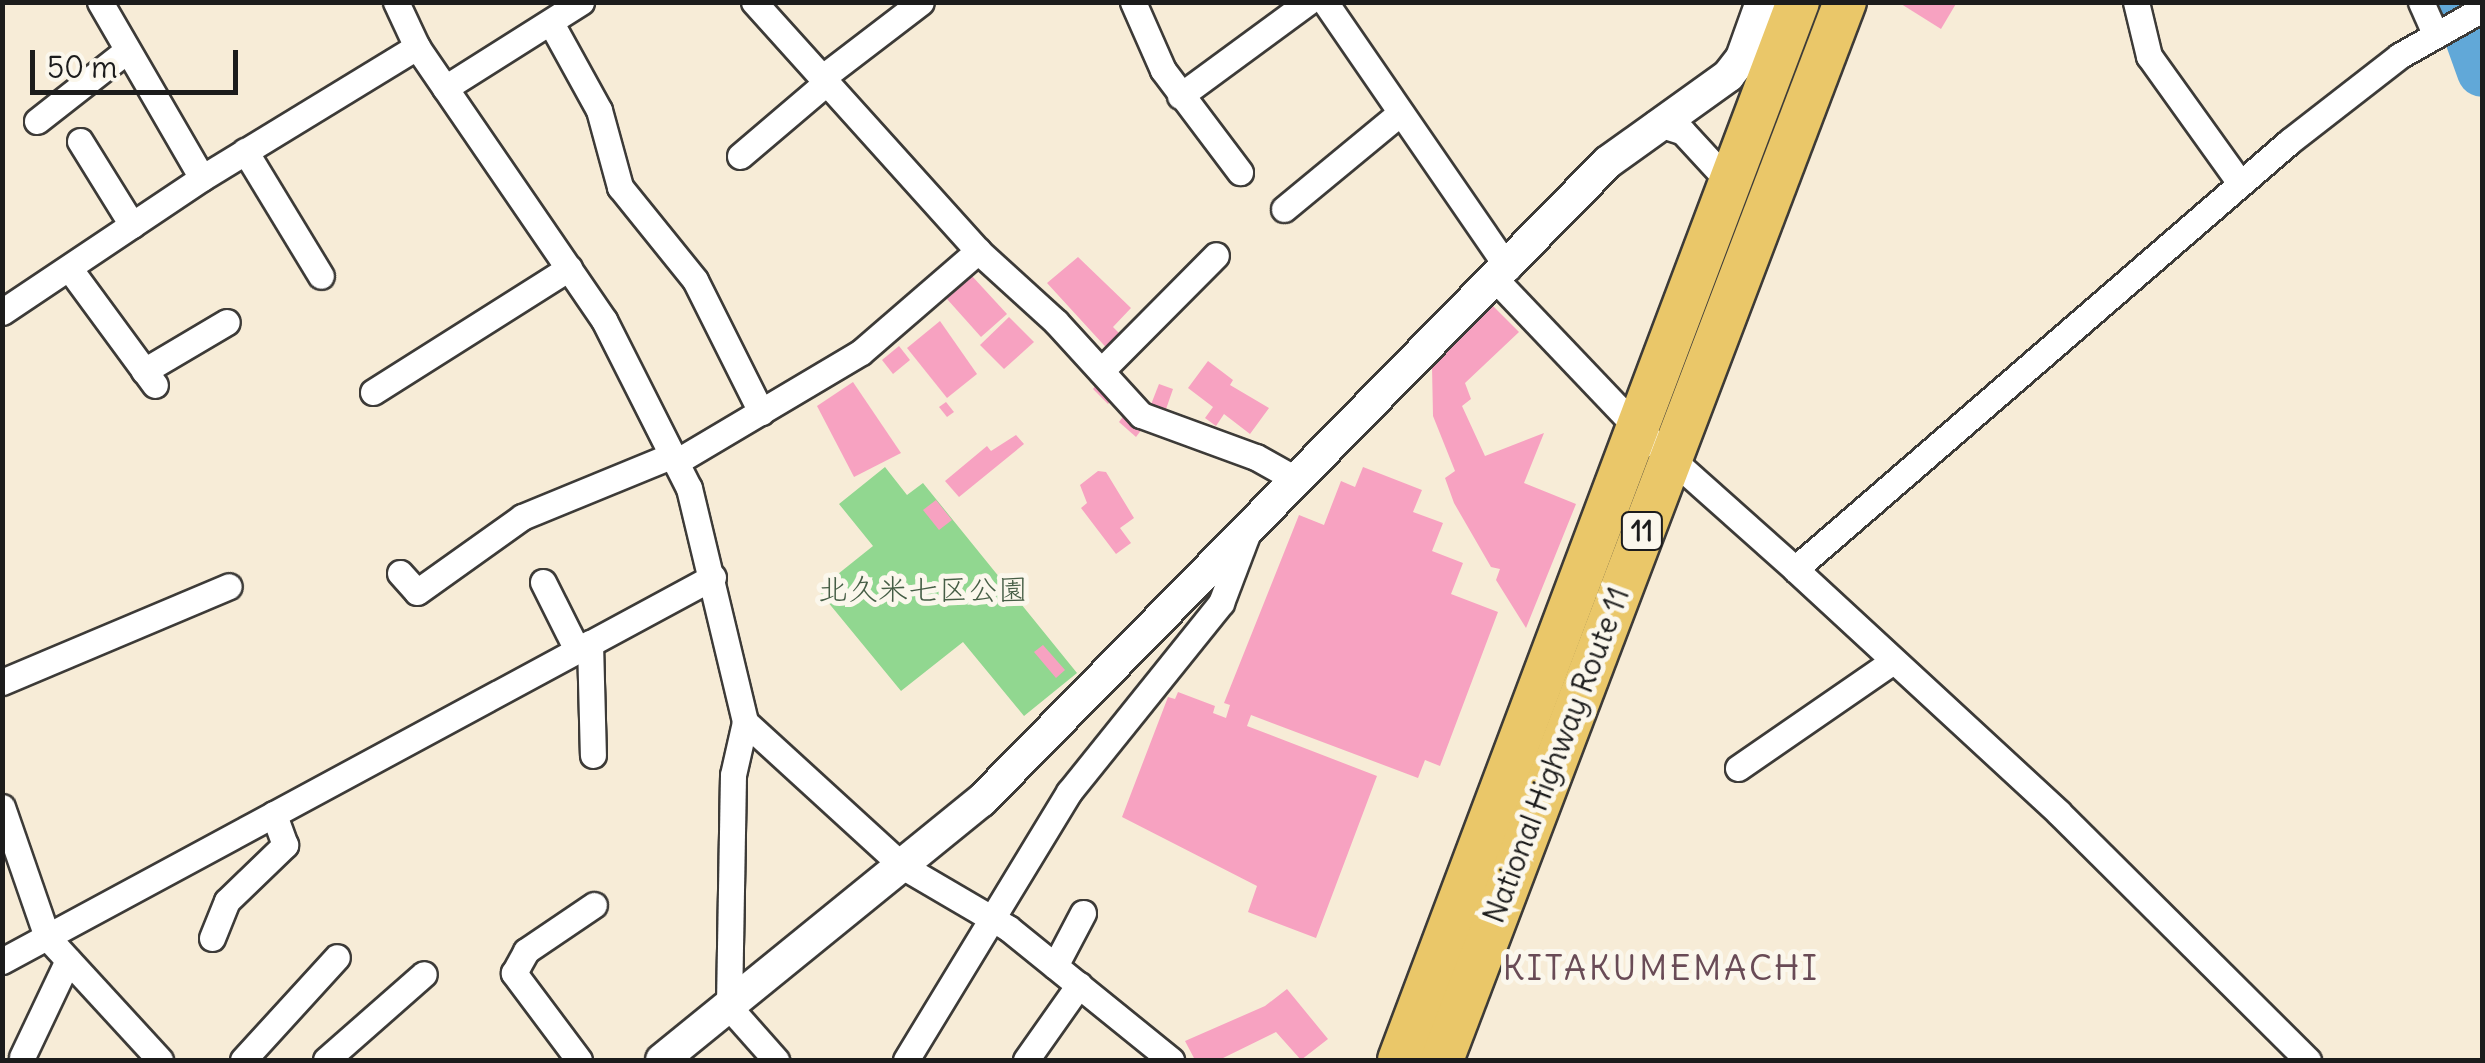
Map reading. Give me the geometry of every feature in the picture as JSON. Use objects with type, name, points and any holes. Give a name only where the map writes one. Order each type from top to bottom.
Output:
[{"type":"highway","name":"National Highway Route 11","points":[[1400,1060],[1798,2]]},
{"type":"highway","name":"National Highway Route 11","points":[[1442,1060],[1845,2]]},
{"type":"street","points":[[100,2],[125,52],[202,178]]},
{"type":"street","points":[[396,2],[417,47],[570,268],[674,458],[713,577],[745,722],[733,775],[729,1007],[776,1060]]},
{"type":"street","points":[[445,88],[580,2]]},
{"type":"street","points":[[754,2],[978,250],[1102,371],[1140,415],[1256,458],[1298,480]]},
{"type":"street","points":[[740,156],[825,79],[921,2]]},
{"type":"street","points":[[1133,2],[1180,96],[1240,172]]},
{"type":"street","points":[[1180,96],[1308,2]]},
{"type":"street","points":[[1325,2],[1502,274],[1638,428],[2059,813],[2308,1060]]},
{"type":"street","points":[[662,1060],[904,868],[981,801],[1608,162],[1656,123],[1728,76],[1742,58],[1762,2]]},
{"type":"street","points":[[2136,2],[2149,56],[2240,184]]},
{"type":"street","points":[[2421,2],[2439,33]]},
{"type":"street","points":[[1795,569],[2349,93],[2480,8]]},
{"type":"street","points":[[551,22],[598,110],[620,188],[695,280],[762,412]]},
{"type":"street","points":[[2,312],[202,178],[417,47]]},
{"type":"street","points":[[37,122],[125,52]]},
{"type":"street","points":[[1284,209],[1400,113]]},
{"type":"street","points":[[1656,123],[1683,132],[1731,184]]},
{"type":"street","points":[[80,140],[132,225]]},
{"type":"street","points":[[245,152],[321,276]]},
{"type":"street","points":[[400,573],[417,592],[517,506],[674,458],[762,412],[862,352],[978,250]]},
{"type":"street","points":[[1102,371],[1216,255]]},
{"type":"street","points":[[69,268],[149,378],[226,322]]},
{"type":"street","points":[[373,392],[570,268]]},
{"type":"street","points":[[906,1060],[1068,792],[1221,603],[1250,528]]},
{"type":"street","points":[[2,962],[713,577]]},
{"type":"street","points":[[543,582],[584,647],[593,756]]},
{"type":"street","points":[[2,682],[229,586]]},
{"type":"street","points":[[1738,768],[1893,662]]},
{"type":"street","points":[[745,722],[904,868],[990,918],[1170,1060]]},
{"type":"street","points":[[2,807],[47,937],[160,1060]]},
{"type":"street","points":[[212,938],[227,901],[285,844],[274,814]]},
{"type":"street","points":[[579,1060],[514,973],[526,951],[594,905]]},
{"type":"street","points":[[1055,966],[1083,913]]},
{"type":"street","points":[[243,1060],[337,957]]},
{"type":"street","points":[[22,1057],[68,960]]},
{"type":"street","points":[[326,1060],[424,974]]},
{"type":"street","points":[[1026,1060],[1079,986]]},
{"type":"green space","name":"北久米七区公園","points":[[885,467],[907,495],[923,483],[1077,673],[1024,716],[963,642],[901,691],[818,590],[873,546],[839,504]]},
{"type":"building","points":[[1898,2],[1957,2],[1941,29]]},
{"type":"building","points":[[1078,257],[1131,308],[1113,327],[1126,340],[1113,355],[1047,283]]},
{"type":"building","points":[[972,276],[1007,314],[981,337],[947,299]]},
{"type":"building","points":[[1493,306],[1519,332],[1465,383],[1471,399],[1462,406],[1485,456],[1544,433],[1524,483],[1576,504],[1526,628],[1496,580],[1500,569],[1491,567],[1454,503],[1445,478],[1455,471],[1433,416],[1432,367]]},
{"type":"building","points":[[1009,317],[1034,342],[1004,369],[980,345]]},
{"type":"building","points":[[940,321],[977,374],[947,398],[907,348]]},
{"type":"building","points":[[899,346],[910,360],[893,374],[882,360]]},
{"type":"building","points":[[1208,361],[1233,380],[1230,385],[1269,408],[1250,434],[1224,414],[1216,426],[1205,418],[1213,407],[1188,388]]},
{"type":"building","points":[[853,382],[901,453],[854,477],[817,406]]},
{"type":"building","points":[[1097,384],[1112,399],[1108,404],[1093,389]]},
{"type":"building","points":[[1159,384],[1173,389],[1165,412],[1150,407]]},
{"type":"building","points":[[946,402],[954,412],[947,417],[939,407]]},
{"type":"building","points":[[1125,414],[1142,429],[1136,437],[1119,422]]},
{"type":"building","points":[[1016,435],[1024,444],[959,497],[945,481],[987,446],[991,451]]},
{"type":"building","points":[[1363,467],[1422,490],[1413,512],[1443,523],[1432,551],[1463,563],[1451,594],[1498,612],[1440,766],[1425,760],[1418,778],[1251,715],[1247,726],[1377,776],[1316,938],[1248,912],[1257,886],[1122,817],[1168,697],[1175,699],[1178,692],[1215,706],[1213,713],[1226,718],[1230,705],[1224,703],[1299,515],[1324,525],[1341,481],[1355,487]]},
{"type":"building","points":[[1098,471],[1106,472],[1134,518],[1120,528],[1131,543],[1116,554],[1081,508],[1087,503],[1080,485]]},
{"type":"building","points":[[936,500],[952,520],[939,530],[923,510]]},
{"type":"building","points":[[1043,645],[1065,670],[1056,678],[1034,652]]},
{"type":"building","points":[[1287,989],[1328,1039],[1301,1060],[1276,1032],[1219,1060],[1195,1060],[1185,1041],[1265,1006]]},
{"type":"waterway","points":[[2457,2],[2482,72]]},
{"type":"district","name":"KITAKUMEMACHI","points":[[1661,967]]}]
